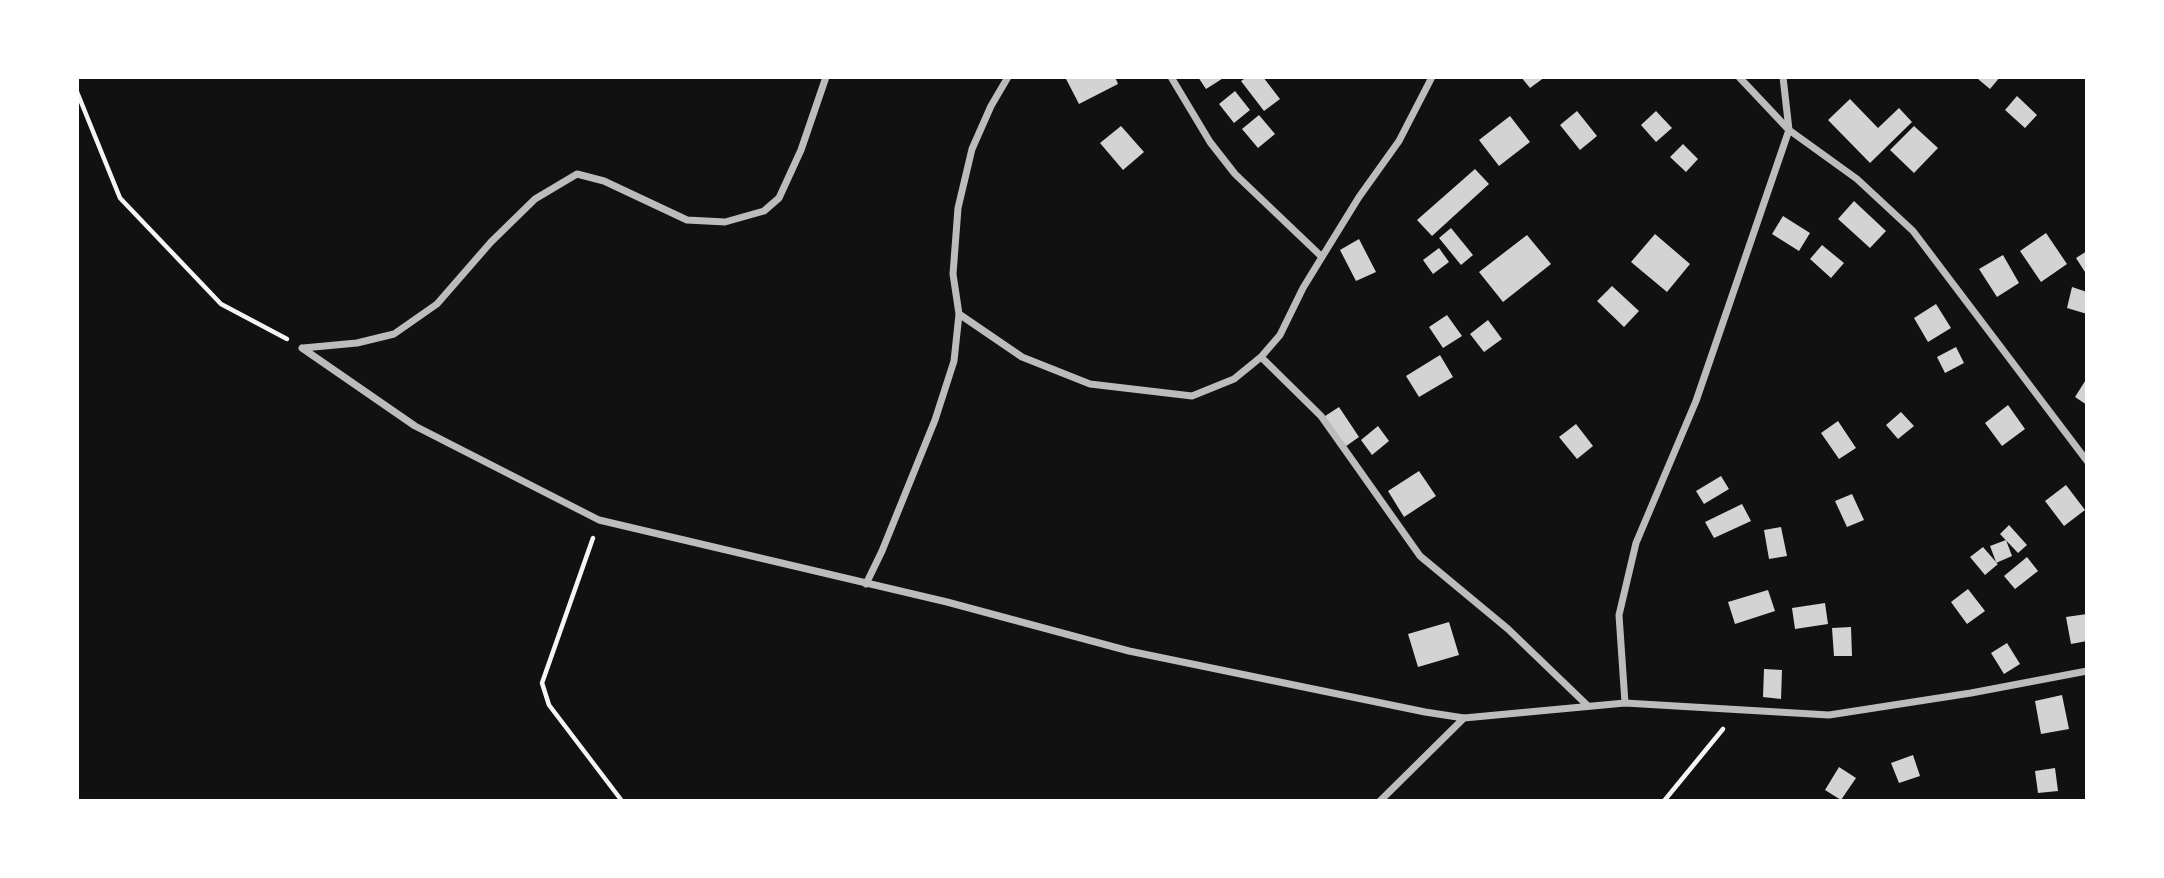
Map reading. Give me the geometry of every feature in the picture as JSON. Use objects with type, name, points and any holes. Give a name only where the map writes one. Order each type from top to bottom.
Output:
[{"type":"street","points":[[302,348],[357,343],[394,334],[437,304],[491,242],[535,199],[577,174],[604,181],[687,220],[726,222],[764,212],[779,198],[796,162],[826,77]]},
{"type":"street","points":[[866,584],[935,421],[954,361],[959,314],[953,274],[958,208],[972,149],[991,106],[1008,77]]},
{"type":"street","points":[[1171,77],[1210,142],[1235,174],[1322,257]]},
{"type":"street","points":[[959,314],[1022,357],[1090,384],[1192,396],[1234,380],[1261,357],[1280,335],[1322,257],[1359,197],[1399,141],[1432,77]]},
{"type":"street","points":[[1739,77],[1789,130],[1857,178],[1913,231],[2087,461]]},
{"type":"street","points":[[1625,703],[1619,615],[1636,543],[1696,401],[1789,130],[1783,77]]},
{"type":"street","points":[[302,348],[415,426],[599,520],[947,602],[1129,651],[1425,712],[1464,718],[1625,703],[1829,715],[1971,693],[2087,671]]},
{"type":"street","points":[[1261,357],[1321,416],[1420,556],[1508,629],[1588,706]]},
{"type":"street","points":[[1380,801],[1464,718]]},
{"type":"path","points":[[77,92],[120,198],[221,304],[302,348]]},
{"type":"path","points":[[599,520],[542,683],[549,705],[622,801]]},
{"type":"path","points":[[1664,801],[1738,710]]},
{"type":"building","points":[[1065,77],[1115,77],[1118,84],[1079,104]]},
{"type":"building","points":[[1198,77],[1225,77],[1206,89]]},
{"type":"building","points":[[1247,77],[1263,77],[1280,99],[1264,111],[1241,81]]},
{"type":"building","points":[[1521,77],[1545,77],[1530,88]]},
{"type":"building","points":[[2000,77],[1990,89],[1978,79]]},
{"type":"building","points":[[1235,91],[1250,110],[1234,123],[1219,104]]},
{"type":"building","points":[[2017,96],[2037,115],[2025,128],[2005,110]]},
{"type":"building","points":[[1850,99],[1878,128],[1899,108],[1912,122],[1870,163],[1828,120]]},
{"type":"building","points":[[1577,111],[1597,136],[1580,150],[1560,125]]},
{"type":"building","points":[[1656,111],[1672,128],[1656,142],[1641,125]]},
{"type":"building","points":[[1259,115],[1275,134],[1258,148],[1242,129]]},
{"type":"building","points":[[1510,116],[1530,142],[1499,166],[1479,140]]},
{"type":"building","points":[[1121,126],[1144,152],[1123,170],[1100,143]]},
{"type":"building","points":[[1914,126],[1938,148],[1914,173],[1890,150]]},
{"type":"building","points":[[1683,144],[1698,159],[1686,172],[1670,157]]},
{"type":"building","points":[[1475,169],[1489,184],[1432,236],[1417,220]]},
{"type":"building","points":[[1854,201],[1886,231],[1870,248],[1838,219]]},
{"type":"building","points":[[1783,216],[1810,233],[1799,251],[1772,234]]},
{"type":"building","points":[[1451,228],[1473,255],[1461,265],[1439,238]]},
{"type":"building","points":[[2046,233],[2067,264],[2041,282],[2020,251]]},
{"type":"building","points":[[1655,234],[1690,264],[1667,292],[1631,262]]},
{"type":"building","points":[[1527,235],[1551,264],[1503,302],[1479,272]]},
{"type":"building","points":[[1359,239],[1376,272],[1356,281],[1340,250]]},
{"type":"building","points":[[1822,245],[1844,263],[1831,278],[1810,259]]},
{"type":"building","points":[[1439,248],[1449,262],[1433,274],[1423,260]]},
{"type":"building","points":[[2087,251],[2087,271],[2085,272],[2076,258]]},
{"type":"building","points":[[2003,255],[2019,283],[1997,297],[1979,269]]},
{"type":"building","points":[[1612,286],[1639,311],[1624,327],[1597,301]]},
{"type":"building","points":[[2072,287],[2087,292],[2087,314],[2067,308]]},
{"type":"building","points":[[1936,304],[1951,328],[1928,342],[1914,318]]},
{"type":"building","points":[[1447,315],[1462,336],[1443,348],[1429,327]]},
{"type":"building","points":[[1488,320],[1502,339],[1484,352],[1470,334]]},
{"type":"building","points":[[1956,347],[1964,363],[1945,373],[1937,357]]},
{"type":"building","points":[[1440,355],[1453,377],[1419,397],[1406,376]]},
{"type":"building","points":[[2087,378],[2087,405],[2075,397]]},
{"type":"building","points":[[2008,405],[2025,429],[2002,446],[1985,423]]},
{"type":"building","points":[[1339,407],[1359,437],[1342,449],[1322,418]]},
{"type":"building","points":[[1901,412],[1914,426],[1898,439],[1886,425]]},
{"type":"building","points":[[1838,421],[1856,448],[1839,459],[1821,433]]},
{"type":"building","points":[[1576,424],[1593,446],[1577,459],[1559,437]]},
{"type":"building","points":[[1378,426],[1389,441],[1372,455],[1361,440]]},
{"type":"building","points":[[1419,471],[1436,496],[1404,517],[1388,491]]},
{"type":"building","points":[[1721,476],[1729,489],[1704,504],[1696,491]]},
{"type":"building","points":[[2066,485],[2085,510],[2064,526],[2045,501]]},
{"type":"building","points":[[1852,494],[1864,520],[1847,527],[1835,501]]},
{"type":"building","points":[[1742,504],[1751,521],[1714,538],[1705,522]]},
{"type":"building","points":[[2009,525],[2027,545],[2018,553],[2000,534]]},
{"type":"building","points":[[1781,527],[1787,556],[1769,559],[1764,530]]},
{"type":"building","points":[[2006,540],[2012,556],[1996,563],[1998,564],[1985,575],[1970,557],[1983,547],[1996,562],[1990,546]]},
{"type":"building","points":[[2027,557],[2038,571],[2015,589],[2004,576]]},
{"type":"building","points":[[1968,589],[1985,611],[1967,624],[1951,602]]},
{"type":"building","points":[[1768,590],[1775,611],[1735,624],[1728,602]]},
{"type":"building","points":[[1825,603],[1828,624],[1795,629],[1792,608]]},
{"type":"building","points":[[2087,614],[2087,641],[2071,644],[2066,617]]},
{"type":"building","points":[[1449,622],[1459,655],[1418,667],[1408,634]]},
{"type":"building","points":[[1851,627],[1852,656],[1834,656],[1832,628]]},
{"type":"building","points":[[2007,643],[2020,664],[2004,674],[1991,653]]},
{"type":"building","points":[[1764,669],[1782,670],[1781,699],[1763,697]]},
{"type":"building","points":[[2062,695],[2069,729],[2041,734],[2035,701]]},
{"type":"building","points":[[1913,755],[1920,776],[1899,783],[1891,763]]},
{"type":"building","points":[[1839,767],[1856,778],[1841,800],[1825,790]]},
{"type":"building","points":[[2055,768],[2058,791],[2038,793],[2035,771]]}]
